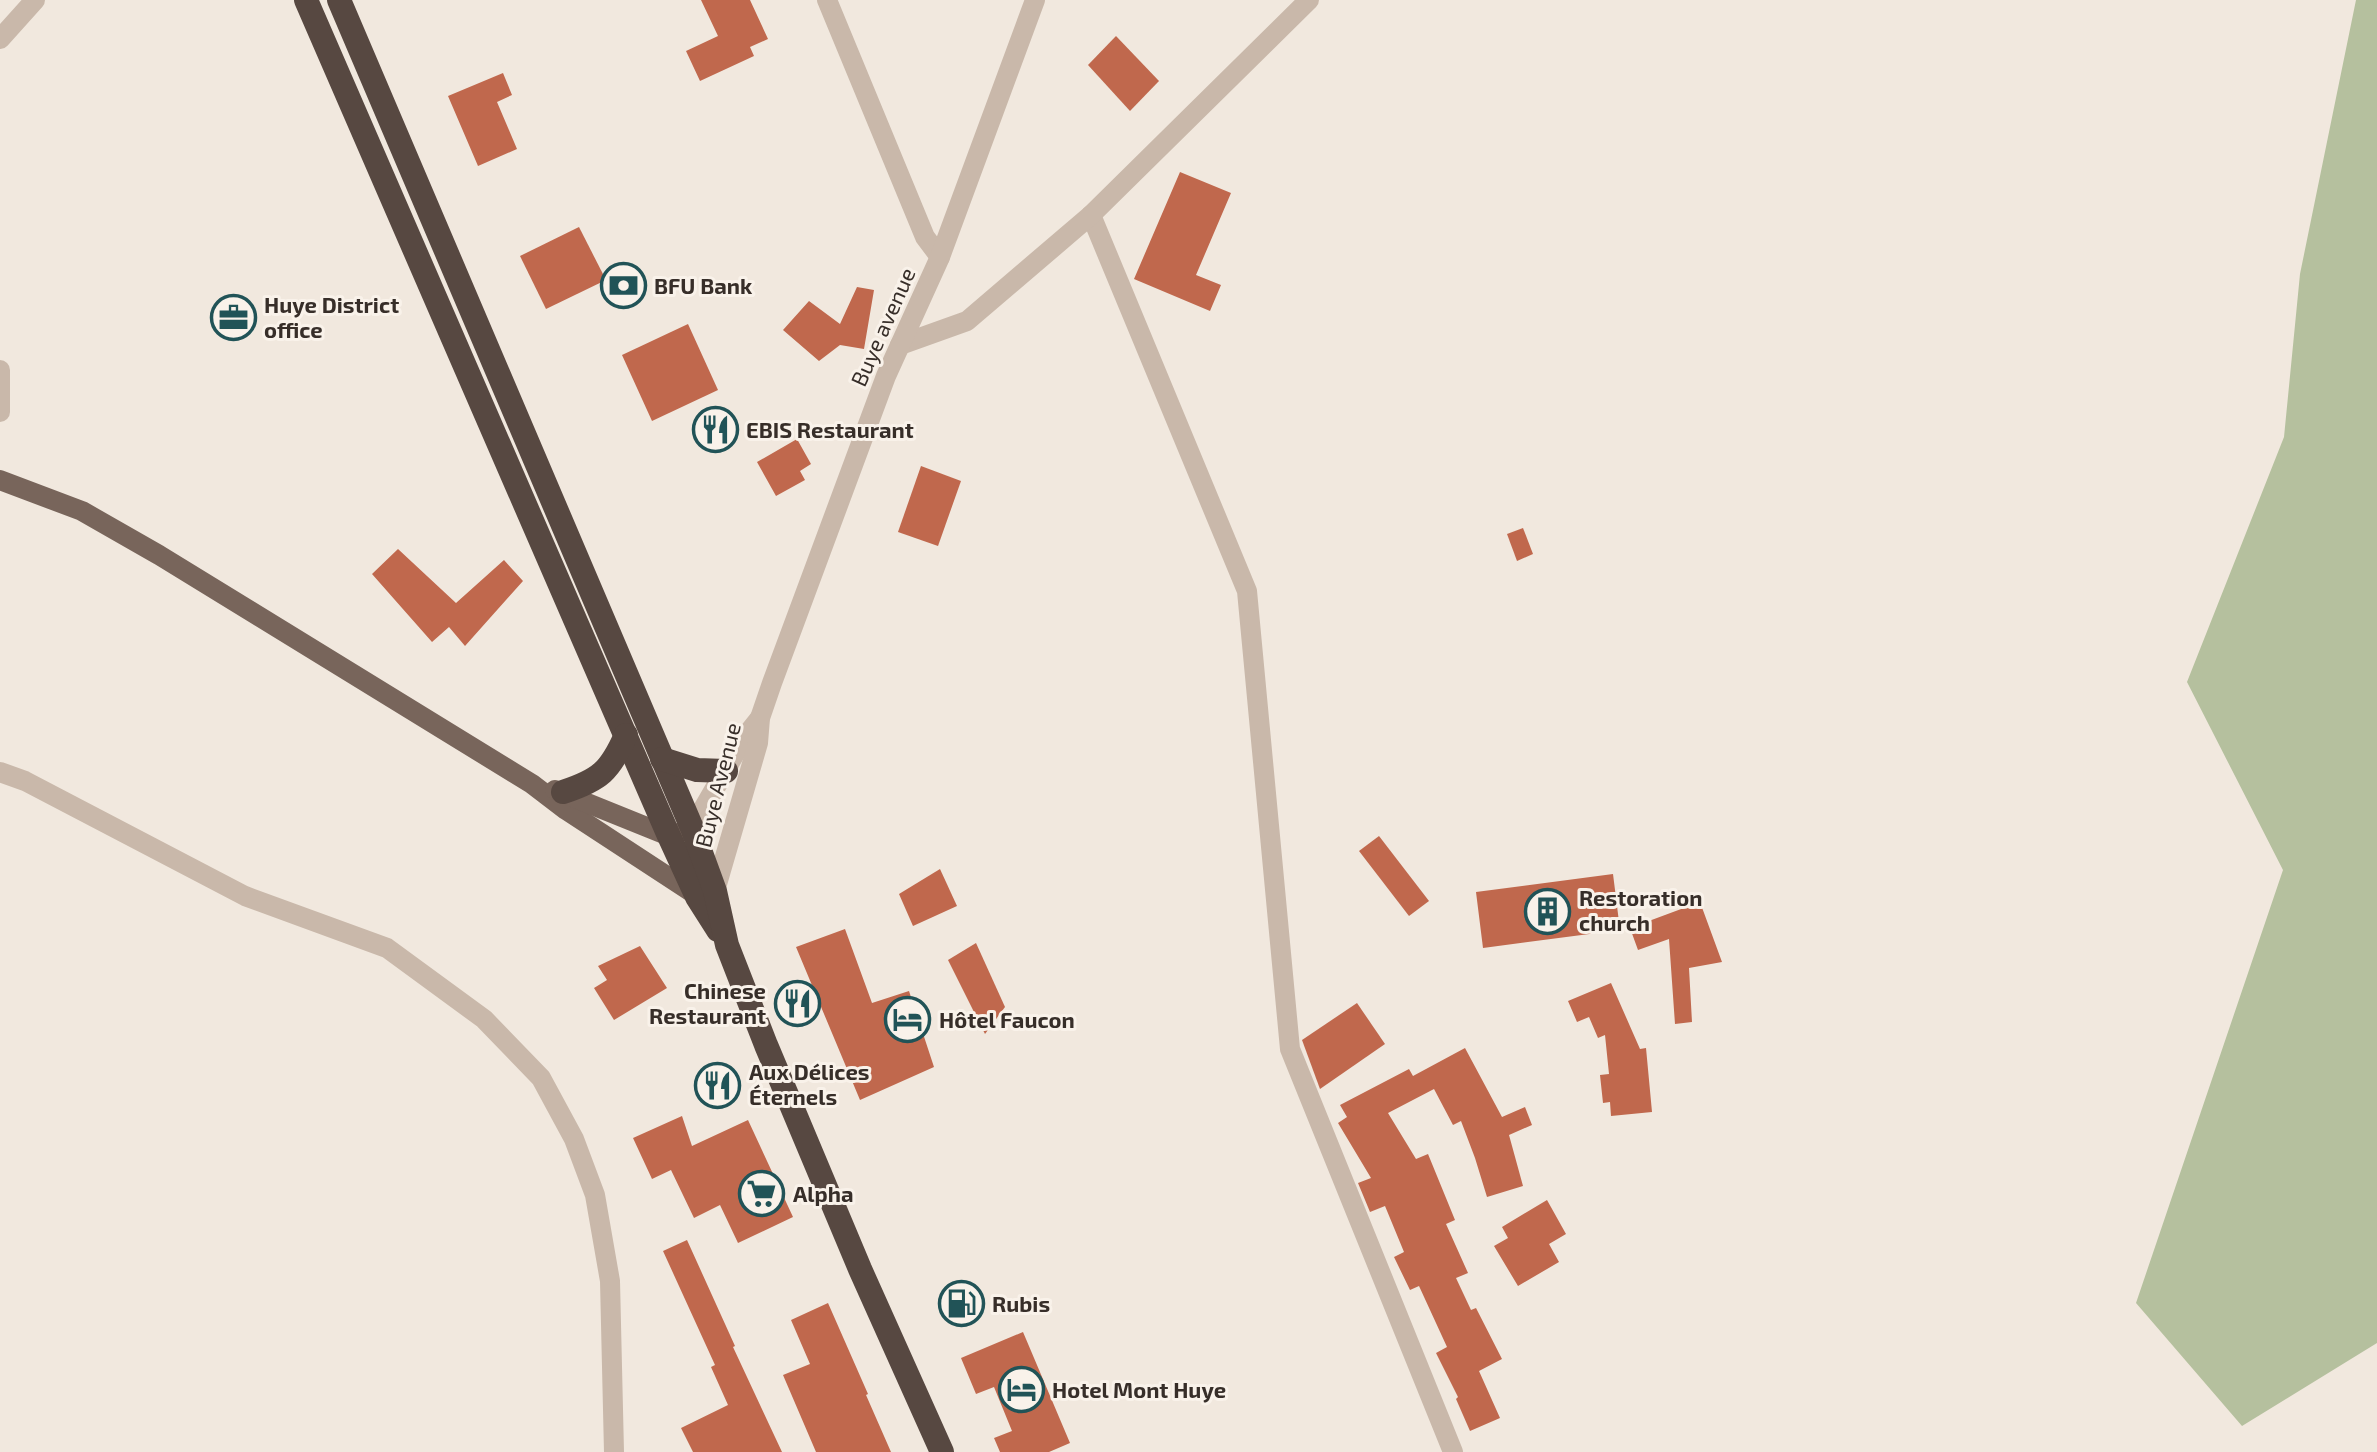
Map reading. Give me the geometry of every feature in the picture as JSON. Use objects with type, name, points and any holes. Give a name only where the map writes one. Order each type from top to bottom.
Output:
[{"type":"highway","points":[[306,0],[588,616],[662,759],[692,828],[706,894]]},
{"type":"highway","points":[[339,0],[588,616],[626,735],[669,836],[706,894],[854,1255],[942,1452]]},
{"type":"highway","points":[[563,792],[602,775],[615,759],[626,735]]},
{"type":"highway","points":[[662,759],[697,770],[726,771]]},
{"type":"main road","points":[[0,480],[82,511],[159,555],[706,894]]},
{"type":"main road","points":[[532,784],[563,792],[669,836],[692,828]]},
{"type":"street","points":[[0,39],[35,0]]},
{"type":"street","points":[[827,0],[925,237],[940,257]]},
{"type":"street","name":"Buye avenue","points":[[760,718],[886,376],[940,257],[1035,0]]},
{"type":"street","points":[[900,345],[967,321],[1091,215],[1309,0]]},
{"type":"street","points":[[1091,215],[1247,591],[1290,1049],[1453,1452]]},
{"type":"street","points":[[0,370],[0,412]]},
{"type":"street","name":"Buye Avenue","points":[[692,828],[750,729],[760,718]]},
{"type":"street","name":"Buye Avenue","points":[[706,894],[758,743],[760,718]]},
{"type":"street","points":[[0,772],[25,781],[245,896],[387,948],[484,1019],[541,1078],[574,1139],[595,1195],[610,1281],[614,1452]]},
{"type":"green space","points":[[2356,0],[2377,0],[2377,1343],[2242,1426],[2136,1303],[2283,870],[2187,682],[2284,437],[2300,274]]},
{"type":"building","points":[[701,0],[750,0],[768,39],[750,47],[754,56],[700,81],[686,51],[718,36]]},
{"type":"building","points":[[1116,36],[1159,81],[1130,111],[1088,65]]},
{"type":"building","points":[[503,73],[512,95],[497,102],[517,149],[478,166],[448,96]]},
{"type":"building","points":[[1180,172],[1231,193],[1196,275],[1221,285],[1210,311],[1134,279]]},
{"type":"building","points":[[579,227],[606,280],[546,309],[520,256]]},
{"type":"building","points":[[857,287],[874,290],[864,349],[840,345],[819,361],[783,330],[809,301],[840,324]]},
{"type":"building","points":[[688,324],[718,390],[652,421],[622,355]]},
{"type":"building","points":[[797,439],[811,464],[800,471],[805,480],[776,496],[757,462]]},
{"type":"building","points":[[921,466],[961,481],[938,546],[898,532]]},
{"type":"building","points":[[1523,528],[1533,554],[1517,561],[1507,534]]},
{"type":"building","points":[[398,549],[456,603],[504,560],[523,581],[465,646],[449,627],[432,642],[372,574]]},
{"type":"building","points":[[1379,836],[1429,901],[1409,916],[1359,851]]},
{"type":"building","points":[[940,869],[957,906],[913,926],[899,894]]},
{"type":"building","name":"Restoration church","points":[[1613,874],[1620,930],[1483,948],[1476,892]]},
{"type":"building","points":[[1700,902],[1722,962],[1689,968],[1692,1022],[1675,1024],[1669,939],[1638,950],[1630,928]]},
{"type":"building","points":[[845,929],[872,1003],[909,991],[934,1067],[860,1100],[796,947]]},
{"type":"building","points":[[976,943],[1005,1007],[985,1034],[948,960]]},
{"type":"building","points":[[640,946],[667,988],[614,1020],[594,988],[607,980],[598,966]]},
{"type":"building","points":[[1611,983],[1640,1049],[1646,1048],[1652,1112],[1611,1116],[1610,1102],[1603,1103],[1600,1075],[1609,1074],[1605,1035],[1598,1038],[1589,1017],[1577,1022],[1568,1001]]},
{"type":"building","points":[[1357,1003],[1385,1044],[1320,1089],[1302,1040]]},
{"type":"building","points":[[1465,1048],[1502,1117],[1525,1107],[1532,1125],[1509,1135],[1523,1186],[1487,1197],[1461,1121],[1453,1125],[1434,1089],[1388,1113],[1416,1159],[1428,1154],[1455,1220],[1446,1224],[1468,1273],[1456,1278],[1471,1310],[1476,1308],[1502,1359],[1479,1371],[1500,1418],[1470,1431],[1456,1399],[1458,1397],[1436,1353],[1447,1347],[1419,1286],[1410,1290],[1394,1257],[1404,1252],[1385,1206],[1370,1212],[1358,1183],[1371,1178],[1338,1123],[1347,1117],[1340,1105],[1409,1069],[1413,1076]]},
{"type":"building","points":[[682,1116],[692,1146],[748,1120],[793,1217],[738,1243],[720,1205],[694,1218],[671,1170],[652,1179],[633,1138]]},
{"type":"building","points":[[1547,1200],[1566,1234],[1549,1244],[1559,1262],[1518,1286],[1494,1246],[1508,1238],[1502,1227]]},
{"type":"building","points":[[687,1240],[782,1452],[693,1452],[681,1428],[728,1405],[711,1367],[715,1365],[663,1251]]},
{"type":"building","points":[[828,1303],[891,1452],[816,1452],[783,1375],[810,1364],[791,1320]]},
{"type":"building","name":"Hotel Mont Huye","points":[[1023,1332],[1070,1443],[1049,1452],[1000,1452],[994,1438],[1012,1431],[994,1387],[976,1394],[961,1358]]},
{"type":"place","name":"BFU Bank","points":[[623,286]]},
{"type":"place","name":"Huye District office","points":[[233,318]]},
{"type":"place","name":"EBIS Restaurant","points":[[715,430]]},
{"type":"place","name":"Restoration church","points":[[1548,911]]},
{"type":"place","name":"Chinese Restaurant","points":[[797,1004]]},
{"type":"place","name":"Hôtel Faucon","points":[[908,1020]]},
{"type":"place","name":"Aux Délices Éternels","points":[[718,1085]]},
{"type":"place","name":"Alpha","points":[[762,1194]]},
{"type":"place","name":"Rubis","points":[[961,1304]]},
{"type":"place","name":"Hotel Mont Huye","points":[[1021,1390]]}]
